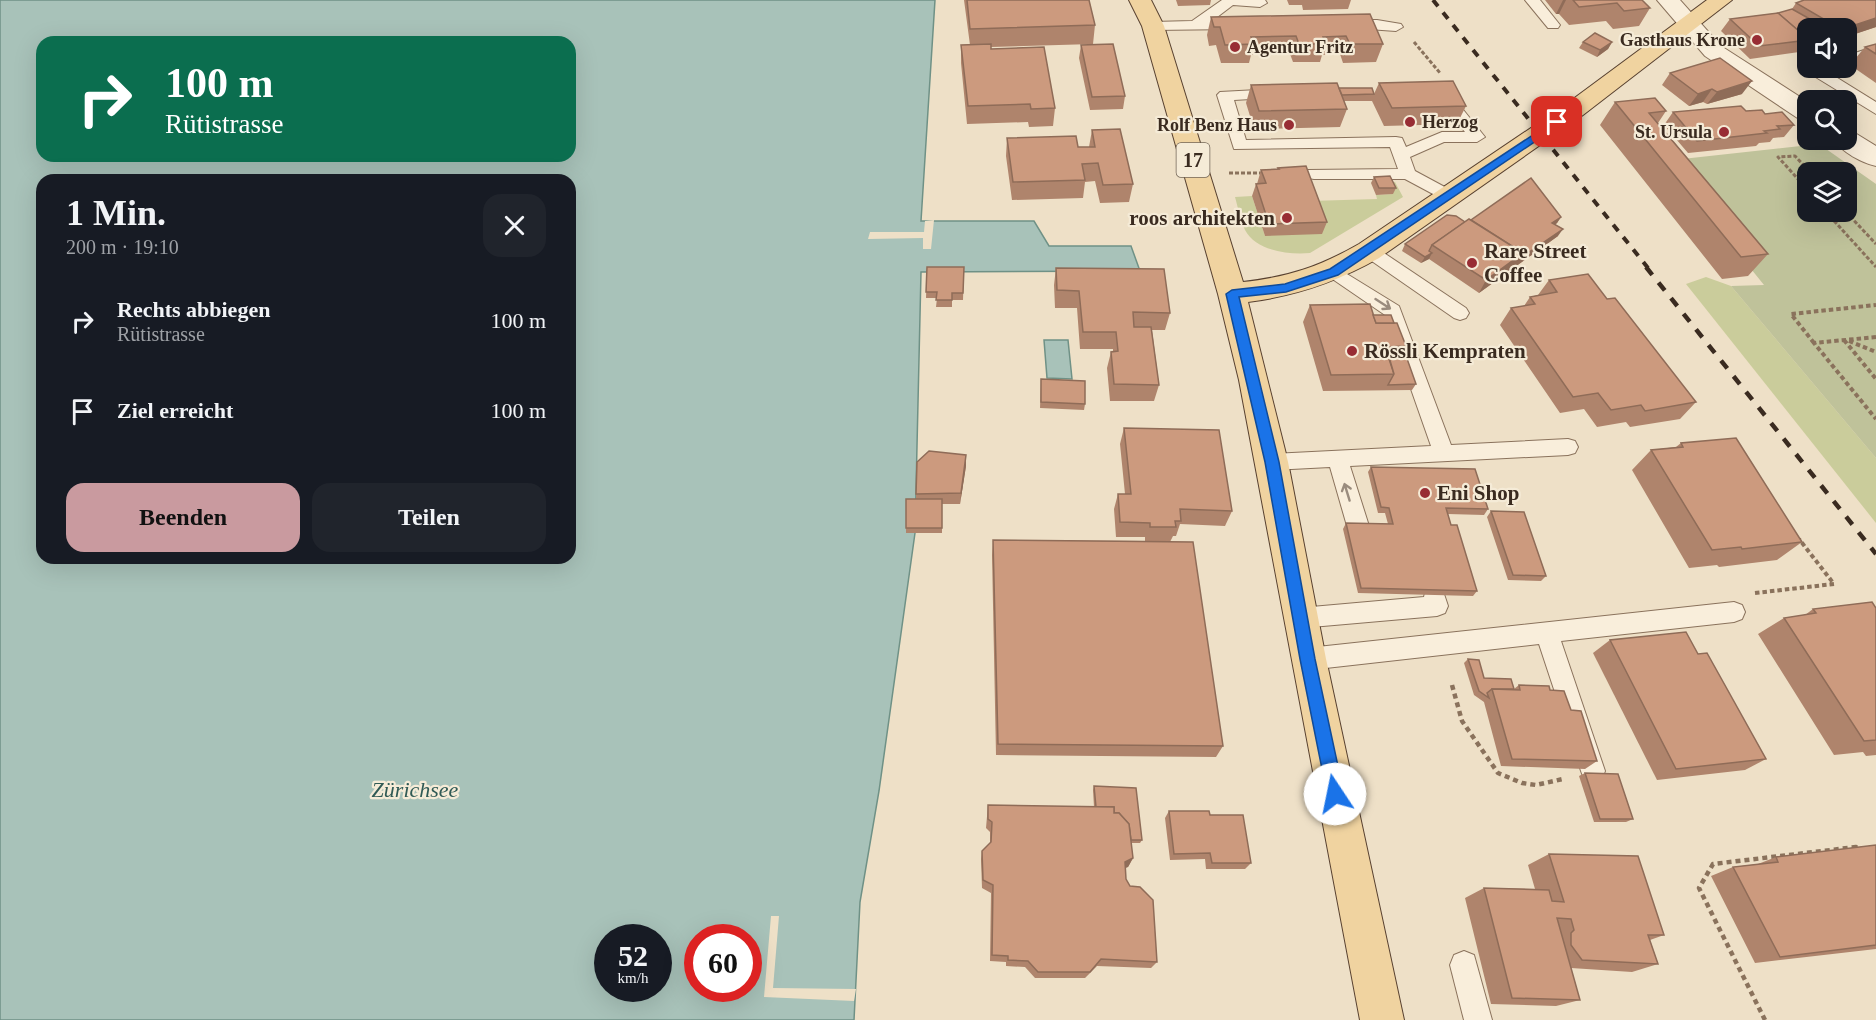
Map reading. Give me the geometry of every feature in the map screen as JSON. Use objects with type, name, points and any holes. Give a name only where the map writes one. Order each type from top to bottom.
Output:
[{"type":"main road","name":"17","points":[[1140,0],[1153,26],[1232,294],[1272,462],[1308,659],[1382,1020]]},
{"type":"main road","points":[[1232,294],[1286,288],[1334,272],[1574,110],[1721,0]]},
{"type":"street","points":[[1668,0],[1713,51],[1797,107]]},
{"type":"street","points":[[1857,146],[1876,158]]},
{"type":"lane","points":[[1532,0],[1552,25]]},
{"type":"lane","points":[[1195,26],[1230,1],[1260,3]]},
{"type":"lane","points":[[1335,33],[1331,24],[1377,24],[1396,27]]},
{"type":"lane","points":[[1153,26],[1252,25]]},
{"type":"lane","points":[[1857,57],[1876,50]]},
{"type":"lane","points":[[1827,78],[1876,109]]},
{"type":"lane","points":[[1401,155],[1443,137],[1477,137],[1441,91],[1429,92]]},
{"type":"lane","points":[[1297,94],[1225,95],[1240,145],[1396,142],[1408,174]]},
{"type":"lane","points":[[1314,174],[1408,174],[1448,196]]},
{"type":"lane","points":[[1369,250],[1460,313]]},
{"type":"lane","points":[[1334,272],[1393,311],[1444,453]]},
{"type":"lane","points":[[1272,462],[1568,447]]},
{"type":"lane","points":[[1337,458],[1358,526]]},
{"type":"lane","points":[[1300,618],[1381,602],[1436,600]]},
{"type":"lane","points":[[1308,659],[1547,633],[1739,603]]},
{"type":"lane","points":[[1547,633],[1593,771]]},
{"type":"lane","points":[[1464,965],[1478,1020]]},
{"type":"path","points":[[1797,178],[1778,157],[1795,156],[1801,162]]},
{"type":"path","points":[[1222,172],[1314,174]]},
{"type":"path","points":[[1263,173],[1266,182]]},
{"type":"path","points":[[1835,222],[1876,267]]},
{"type":"path","points":[[1855,222],[1876,244]]},
{"type":"path","points":[[1875,417],[1791,314],[1876,305]]},
{"type":"path","points":[[1814,343],[1876,336]]},
{"type":"path","points":[[1845,340],[1876,352]]},
{"type":"path","points":[[1845,340],[1876,379]]},
{"type":"path","points":[[1739,603],[1834,584],[1798,538]]},
{"type":"path","points":[[1452,685],[1462,721],[1498,773],[1522,783],[1536,785],[1593,771]]},
{"type":"path","points":[[1765,1020],[1699,888],[1713,864],[1856,847],[1861,855]]},
{"type":"green space","points":[[1797,146],[1797,150],[1828,150],[1845,162],[1797,162],[1797,222],[1857,222],[1857,171],[1876,184],[1876,458],[1731,286],[1764,285],[1664,161]]},
{"type":"green space","points":[[1388,182],[1395,182],[1403,197],[1310,253],[1283,252],[1257,243],[1245,230],[1235,197],[1252,196],[1265,236],[1310,201],[1377,199],[1376,195],[1392,194]]},
{"type":"green space","points":[[1706,277],[1731,286],[1876,458],[1876,523],[1686,284]]},
{"type":"water","name":"Zürichsee","points":[[0,0],[935,0],[921,221],[1034,221],[1049,246],[1131,246],[1140,271],[921,272],[915,533],[879,791],[860,902],[854,1020],[0,1020]]},
{"type":"water","points":[[1044,340],[1068,340],[1072,379],[1047,378]]},
{"type":"pier","points":[[934,220],[931,249],[923,249],[923,238],[868,239],[870,232],[924,232],[925,221]]},
{"type":"pier","points":[[771,916],[779,916],[773,988],[856,989],[854,1001],[764,997]]},
{"type":"building","points":[[967,0],[1089,0],[1095,25],[970,29]]},
{"type":"building","points":[[1573,0],[1642,0],[1650,8],[1624,11],[1617,3],[1579,7]]},
{"type":"building","points":[[1804,0],[1876,0],[1876,18],[1857,24],[1857,18],[1822,18],[1796,3]]},
{"type":"building","points":[[1792,9],[1808,18],[1797,18],[1797,29],[1778,13]]},
{"type":"building","points":[[1778,13],[1797,29],[1797,41],[1759,46],[1730,19]]},
{"type":"building","points":[[1370,14],[1383,44],[1350,44],[1346,36],[1323,37],[1326,44],[1299,44],[1296,36],[1251,37],[1254,44],[1225,45],[1220,27],[1214,27],[1211,17]]},
{"type":"building","points":[[1595,33],[1612,42],[1600,50],[1583,42]]},
{"type":"building","points":[[991,44],[991,49],[1044,47],[1055,108],[1031,109],[1030,104],[968,106],[961,45]]},
{"type":"building","points":[[1113,44],[1125,96],[1092,97],[1081,45]]},
{"type":"building","points":[[1876,44],[1876,54],[1865,47]]},
{"type":"building","points":[[1720,58],[1752,81],[1717,92],[1712,89],[1698,94],[1670,73]]},
{"type":"building","points":[[1453,81],[1466,106],[1392,108],[1379,83]]},
{"type":"building","points":[[1337,83],[1347,109],[1259,111],[1251,85]]},
{"type":"building","points":[[1339,88],[1372,88],[1374,94],[1342,95]]},
{"type":"building","points":[[1655,98],[1666,111],[1649,113],[1768,254],[1741,257],[1615,102]]},
{"type":"building","points":[[1741,106],[1746,111],[1762,110],[1765,114],[1782,112],[1794,125],[1777,126],[1780,129],[1764,131],[1767,133],[1697,141],[1673,112]]},
{"type":"building","points":[[1120,129],[1133,184],[1103,185],[1098,163],[1082,164],[1085,180],[1013,182],[1007,138],[1076,136],[1078,147],[1095,147],[1092,130]]},
{"type":"building","name":"roos architekten","points":[[1306,166],[1327,222],[1269,224],[1256,184],[1266,183],[1261,170]]},
{"type":"building","points":[[1390,176],[1396,188],[1379,188],[1374,177]]},
{"type":"building","points":[[1531,178],[1561,217],[1552,223],[1563,229],[1519,259],[1523,253],[1471,220]]},
{"type":"building","points":[[1447,215],[1456,216],[1465,222],[1432,245],[1429,251],[1432,253],[1425,257],[1405,244]]},
{"type":"building","points":[[1469,219],[1523,253],[1486,280],[1432,245]]},
{"type":"building","points":[[927,267],[964,267],[963,293],[952,293],[952,300],[936,300],[937,292],[926,292]]},
{"type":"building","points":[[1056,268],[1164,269],[1170,313],[1133,312],[1134,327],[1151,327],[1159,385],[1114,384],[1111,352],[1118,351],[1116,332],[1083,332],[1079,291],[1057,290]]},
{"type":"building","points":[[1588,274],[1607,299],[1615,298],[1696,402],[1645,411],[1641,405],[1611,410],[1598,393],[1573,397],[1511,308],[1535,304],[1530,297],[1557,292],[1549,280]]},
{"type":"building","name":"Rössli Kempraten","points":[[1370,304],[1376,323],[1397,323],[1406,346],[1385,347],[1394,374],[1331,375],[1310,305]]},
{"type":"building","points":[[1373,315],[1391,315],[1394,323],[1376,323]]},
{"type":"building","points":[[1402,353],[1405,353],[1416,384],[1388,385],[1394,374],[1389,357],[1400,357]]},
{"type":"building","points":[[1041,379],[1085,381],[1085,404],[1041,402]]},
{"type":"building","points":[[1124,428],[1219,430],[1232,511],[1180,509],[1181,521],[1175,521],[1176,527],[1150,527],[1150,523],[1120,522],[1118,494],[1131,494]]},
{"type":"building","points":[[1736,438],[1802,542],[1712,550],[1651,450],[1683,447],[1681,443]]},
{"type":"building","points":[[929,451],[966,455],[961,493],[916,494],[917,462]]},
{"type":"building","points":[[1371,467],[1475,469],[1488,509],[1446,508],[1451,525],[1457,525],[1477,591],[1361,588],[1346,523],[1393,524],[1389,508],[1381,507]]},
{"type":"building","points":[[906,499],[942,499],[942,528],[906,528]]},
{"type":"building","points":[[1491,511],[1524,512],[1546,576],[1513,575]]},
{"type":"building","points":[[993,540],[1193,542],[1223,746],[998,744]]},
{"type":"building","points":[[1872,602],[1876,608],[1876,740],[1864,741],[1784,618],[1816,613],[1813,609]]},
{"type":"building","points":[[1686,632],[1698,654],[1707,653],[1766,759],[1676,769],[1610,640]]},
{"type":"building","points":[[1468,659],[1479,660],[1484,678],[1511,679],[1514,689],[1492,689],[1487,693],[1489,698],[1479,691]]},
{"type":"building","points":[[1519,685],[1549,686],[1550,690],[1564,691],[1571,710],[1581,711],[1597,761],[1512,759],[1492,689],[1520,690]]},
{"type":"building","points":[[1585,773],[1618,774],[1633,819],[1600,819]]},
{"type":"building","points":[[1094,786],[1136,788],[1142,840],[1131,840],[1129,824],[1119,813],[1114,813],[1114,807],[1096,807]]},
{"type":"building","points":[[988,805],[1114,807],[1114,813],[1119,813],[1129,824],[1133,858],[1125,862],[1126,879],[1130,886],[1140,887],[1153,900],[1157,962],[1101,959],[1090,972],[1038,972],[1028,961],[1008,960],[1008,956],[992,955],[993,885],[983,880],[982,851],[991,842],[992,822],[988,819]]},
{"type":"building","points":[[1169,811],[1209,811],[1210,815],[1243,815],[1251,863],[1212,863],[1210,853],[1174,854]]},
{"type":"building","points":[[1876,845],[1876,945],[1780,957],[1733,867],[1778,862],[1776,857]]},
{"type":"building","points":[[1549,854],[1638,856],[1664,935],[1648,935],[1658,964],[1582,960],[1571,945],[1571,933],[1574,930],[1571,919],[1557,918],[1580,1000],[1512,998],[1484,888],[1549,890],[1552,901],[1564,902]]},
{"type":"railway","points":[[1433,0],[1648,268]]},
{"type":"railway","points":[[1646,267],[1876,554]]},
{"type":"place","name":"Gasthaus Krone","points":[[1757,40]]},
{"type":"place","name":"Agentur Fritz","points":[[1235,47]]},
{"type":"place","name":"Herzog","points":[[1410,122]]},
{"type":"place","name":"Rolf Benz Haus","points":[[1289,125]]},
{"type":"place","name":"St. Ursula","points":[[1724,132]]},
{"type":"place","name":"roos architekten","points":[[1287,218]]},
{"type":"place","name":"Rare Street Coffee","points":[[1472,263]]},
{"type":"place","name":"Rössli Kempraten","points":[[1352,351]]},
{"type":"place","name":"Eni Shop","points":[[1425,493]]},
{"type":"route","points":[[1335,794],[1272,462],[1232,294],[1286,288],[1334,272],[1557,122]]}]
